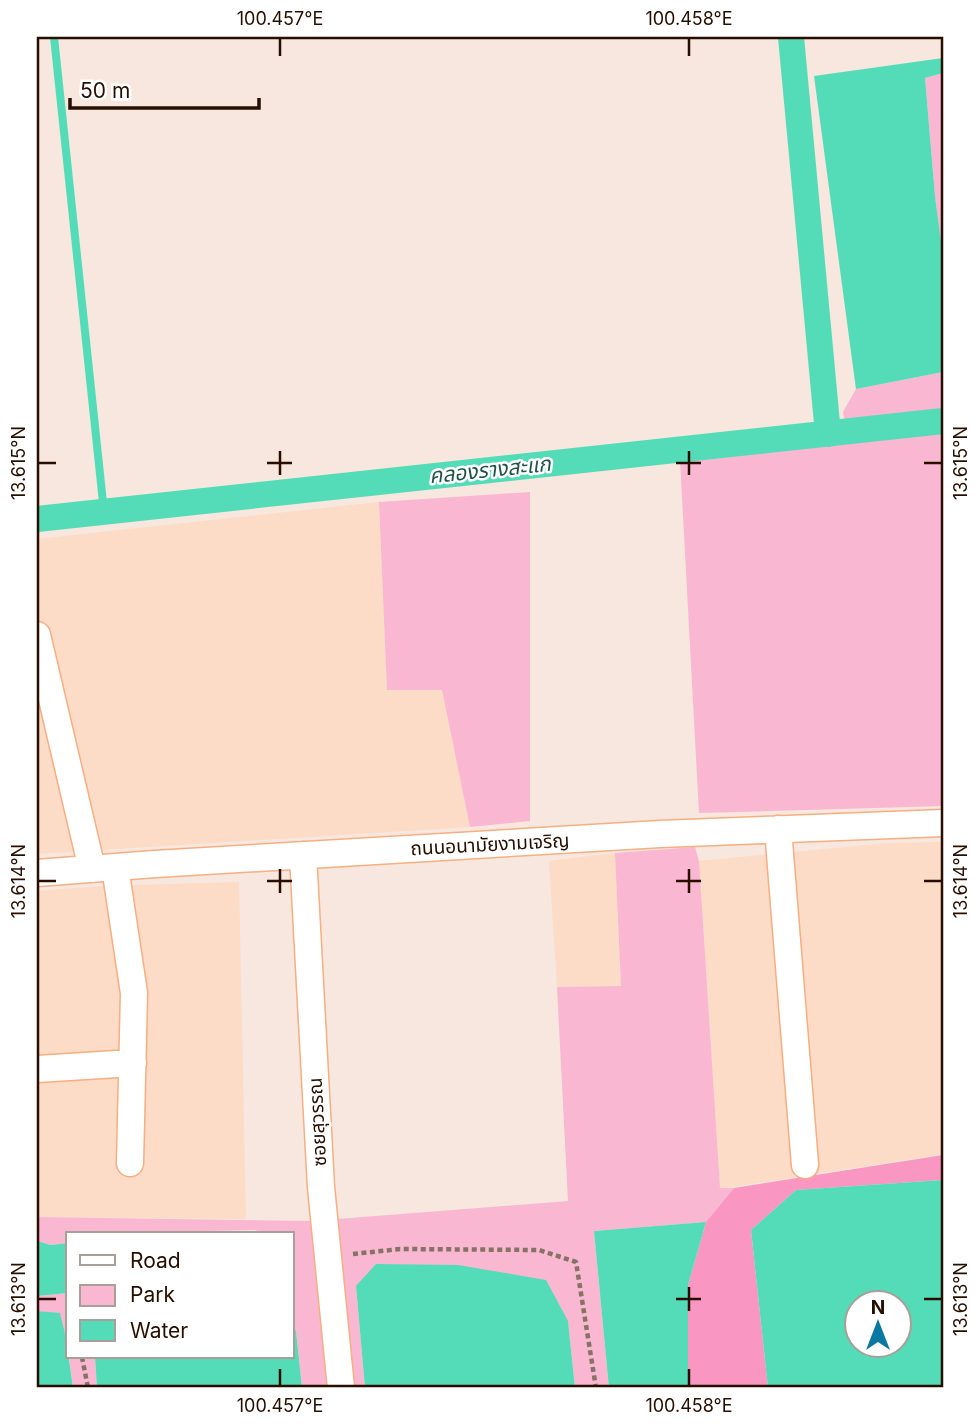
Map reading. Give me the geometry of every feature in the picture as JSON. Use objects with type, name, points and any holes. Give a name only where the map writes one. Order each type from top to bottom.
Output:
[{"type":"street","points":[[37,635],[104,868],[134,993],[130,1163]]},
{"type":"street","name":"ถนนอนามัยงามเจริญ","points":[[37,873],[646,835],[943,823]]},
{"type":"street","points":[[778,829],[805,1166]]},
{"type":"street","name":"ซอยสุวรรณ","points":[[303,855],[323,1212],[341,1388]]},
{"type":"street","points":[[37,1069],[133,1063]]},
{"type":"path","points":[[328,1257],[400,1249],[539,1250],[576,1262],[596,1388]]},
{"type":"path","points":[[82,1358],[88,1388]]},
{"type":"shaded area","points":[[379,502],[387,690],[442,690],[470,827],[37,854],[37,539]]},
{"type":"shaded area","points":[[943,842],[943,1154],[720,1189],[699,861],[889,843]]},
{"type":"shaded area","points":[[615,853],[621,986],[557,987],[549,861]]},
{"type":"shaded area","points":[[239,882],[246,1219],[37,1217],[37,891],[101,886]]},
{"type":"shaded area","points":[[943,1155],[943,1180],[796,1190],[751,1230],[768,1388],[688,1388],[688,1285],[706,1222],[734,1188]]},
{"type":"green space","points":[[943,73],[943,256],[925,78]]},
{"type":"green space","points":[[943,372],[943,413],[852,423],[844,418],[843,412],[856,389]]},
{"type":"green space","points":[[886,427],[887,438],[943,433],[943,806],[699,813],[680,460]]},
{"type":"green space","points":[[530,492],[530,821],[470,827],[442,690],[387,690],[379,502]]},
{"type":"green space","points":[[695,847],[699,861],[720,1188],[734,1188],[706,1222],[594,1231],[609,1388],[575,1388],[568,1321],[356,1286],[365,1388],[302,1388],[294,1328],[294,1232],[66,1232],[66,1243],[51,1245],[37,1241],[37,1217],[312,1221],[568,1201],[557,987],[621,986],[615,853]]},
{"type":"green space","points":[[66,1293],[66,1343],[60,1314],[37,1311],[37,1296]]},
{"type":"green space","points":[[69,1358],[95,1358],[97,1388],[73,1388]]},
{"type":"water","points":[[943,58],[943,73],[925,78],[943,256],[943,372],[856,389],[814,76]]},
{"type":"water","points":[[943,1180],[943,1388],[768,1388],[751,1230],[796,1190]]},
{"type":"water","points":[[706,1222],[688,1285],[688,1388],[609,1388],[594,1231]]},
{"type":"water","points":[[37,1241],[51,1245],[66,1243],[66,1293],[37,1296]]},
{"type":"water","points":[[376,1264],[458,1265],[546,1280],[568,1321],[575,1388],[365,1388],[356,1286]]},
{"type":"water","points":[[37,1311],[60,1313],[73,1388],[37,1388]]},
{"type":"water","points":[[294,1328],[296,1331],[302,1388],[97,1388],[95,1358],[294,1358]]},
{"type":"waterway","points":[[54,37],[104,512]]},
{"type":"waterway","points":[[791,37],[828,434]]},
{"type":"waterway","name":"คลองรางสะแก","points":[[37,519],[943,421]]}]
